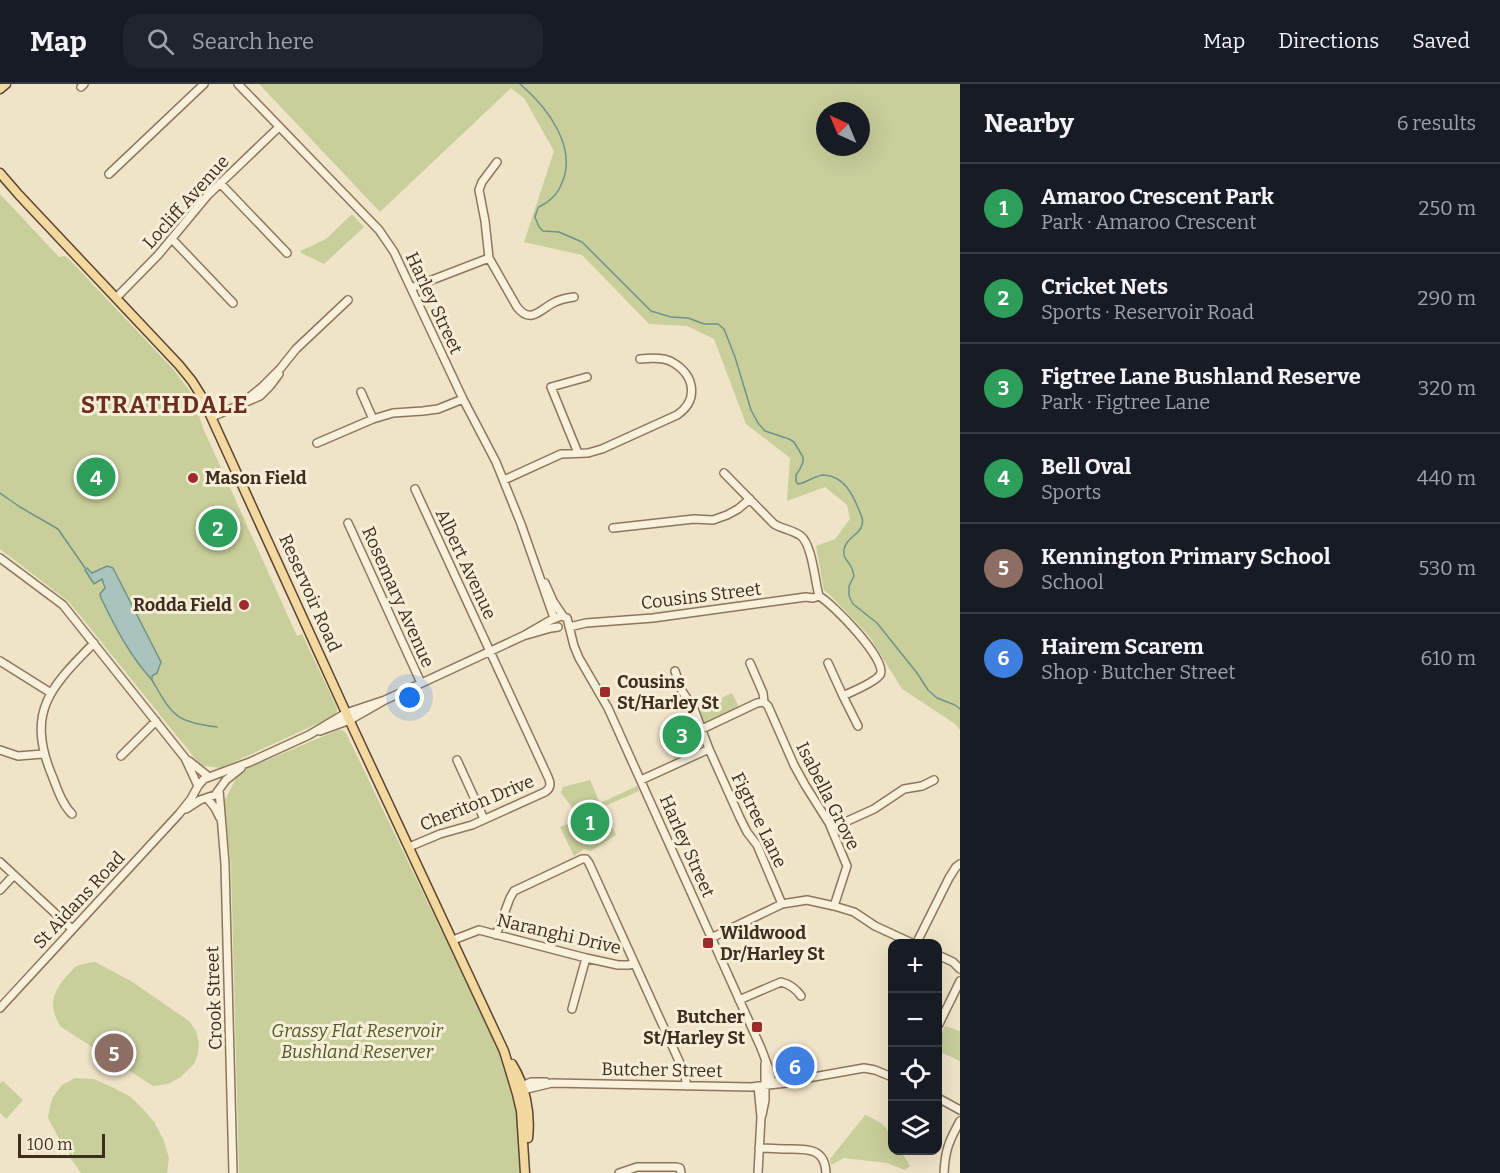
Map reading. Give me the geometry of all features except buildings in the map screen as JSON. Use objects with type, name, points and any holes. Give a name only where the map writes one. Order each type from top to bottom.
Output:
[{"type":"main road","points":[[0,89],[6,84]]},
{"type":"main road","name":"Reservoir Road","points":[[0,172],[187,374],[198,389],[520,1088],[525,1173]]},
{"type":"main road","name":"Reservoir Road","points":[[0,179],[19,195]]},
{"type":"street","points":[[110,174],[204,84]]},
{"type":"street","name":"Harley Street","points":[[238,84],[379,230],[394,252],[504,480],[554,618],[574,646]]},
{"type":"street","name":"Locliff Avenue","points":[[116,298],[149,265],[207,196],[279,127]]},
{"type":"street","points":[[497,162],[482,182],[479,190],[489,258],[517,308],[523,314],[530,316],[558,300],[574,297]]},
{"type":"street","points":[[220,183],[287,253]]},
{"type":"street","points":[[172,239],[233,303]]},
{"type":"street","points":[[411,288],[489,258]]},
{"type":"street","points":[[212,417],[241,404],[264,389],[296,349],[348,300]]},
{"type":"street","points":[[504,480],[561,454],[588,453],[602,449],[686,409],[693,393],[690,381],[680,368],[671,361],[640,359]]},
{"type":"street","points":[[578,453],[551,387],[587,377]]},
{"type":"street","points":[[361,392],[373,419]]},
{"type":"street","points":[[317,443],[373,419],[393,413],[438,409],[463,399]]},
{"type":"street","points":[[724,473],[774,524],[803,538],[808,547],[819,596],[827,601],[865,641],[880,664],[882,671],[879,676],[843,696]]},
{"type":"street","name":"Albert Avenue","points":[[415,489],[490,651]]},
{"type":"street","points":[[613,528],[694,519],[713,520],[727,516],[750,499]]},
{"type":"street","name":"Rosemary Avenue","points":[[348,523],[421,683]]},
{"type":"street","points":[[0,558],[63,605],[185,758],[200,793],[206,798],[212,797],[232,774],[250,762]]},
{"type":"street","name":"Harley Street","points":[[540,576],[569,627],[574,646],[585,669],[605,701],[769,1069],[761,1117],[758,1173]]},
{"type":"street","name":"Cousins Street","points":[[559,628],[819,596]]},
{"type":"street","points":[[198,786],[201,781],[209,777],[250,762],[309,735],[332,728],[348,717],[523,636],[554,618],[564,617]]},
{"type":"street","name":"Cousins Street","points":[[564,617],[586,623]]},
{"type":"street","points":[[523,636],[559,628]]},
{"type":"street","points":[[72,814],[63,802],[44,754],[41,737],[42,719],[51,693],[62,677],[94,643]]},
{"type":"street","name":"Cheriton Drive","points":[[410,847],[440,834],[467,827],[545,792],[550,785],[490,651]]},
{"type":"street","points":[[0,661],[51,693]]},
{"type":"street","name":"Isabella Grove","points":[[750,663],[763,693],[764,702],[768,706],[794,765],[831,828],[847,866],[834,906]]},
{"type":"street","points":[[828,663],[858,726]]},
{"type":"street","name":"Figtree Lane","points":[[675,671],[682,691],[694,709],[743,825],[757,845],[782,904]]},
{"type":"street","points":[[702,729],[757,703],[764,702]]},
{"type":"street","points":[[121,756],[156,721]]},
{"type":"street","points":[[641,780],[709,749]]},
{"type":"street","points":[[0,750],[18,756],[44,754]]},
{"type":"street","points":[[185,758],[216,782],[219,789]]},
{"type":"street","points":[[457,760],[484,819]]},
{"type":"street","points":[[831,828],[874,809],[904,789],[922,786],[934,780]]},
{"type":"street","name":"St Aidans Road","points":[[0,1008],[179,814],[198,786]]},
{"type":"street","name":"Crook Street","points":[[219,789],[225,864],[233,1173]]},
{"type":"street","name":"St Aidans Road","points":[[179,814],[195,802],[206,798]]},
{"type":"street","name":"Crook Street","points":[[206,798],[215,808],[222,823]]},
{"type":"street","points":[[496,935],[514,891],[585,859],[634,963]]},
{"type":"street","points":[[0,862],[72,929]]},
{"type":"street","points":[[918,939],[949,878],[960,864]]},
{"type":"street","points":[[0,890],[14,875]]},
{"type":"street","points":[[711,938],[782,904],[807,900],[854,912],[875,926],[904,939]]},
{"type":"street","name":"Naranghi Drive","points":[[453,940],[477,930],[618,965],[634,963],[684,1072],[687,1086]]},
{"type":"street","points":[[942,957],[953,962],[960,969]]},
{"type":"street","points":[[572,1009],[586,958]]},
{"type":"street","points":[[942,1018],[960,981]]},
{"type":"street","points":[[739,1000],[781,982],[795,989],[801,996]]},
{"type":"street","name":"Butcher Street","points":[[520,1088],[538,1081],[751,1088],[783,1079],[808,1078],[864,1068],[888,1075]]},
{"type":"street","points":[[942,1100],[960,1110]]},
{"type":"street","points":[[944,1173],[944,1157],[960,1121]]},
{"type":"street","points":[[759,1148],[813,1151],[821,1156],[826,1173]]},
{"type":"street","points":[[619,1173],[637,1167],[676,1167],[680,1168],[681,1173]]},
{"type":"green space","points":[[259,84],[960,84],[960,730],[955,724],[902,689],[869,636],[824,590],[816,546],[835,539],[850,519],[847,505],[825,487],[787,501],[790,458],[746,424],[714,339],[687,326],[649,324],[582,255],[524,242],[554,151],[524,98],[511,88],[380,212]]},
{"type":"green space","points":[[0,194],[59,257],[65,256],[70,260],[173,369],[190,391],[203,428],[297,636],[302,634],[337,708],[334,716],[221,768],[202,767],[69,602],[0,549]]},
{"type":"green space","points":[[352,214],[364,227],[324,264],[301,253],[300,251],[326,239]]},
{"type":"green space","points":[[732,693],[741,711],[703,728],[696,710]]},
{"type":"green space","points":[[692,713],[703,744],[701,751],[676,762],[661,727]]},
{"type":"green space","name":"Grassy Flat Reservoir Bushland Reserver","points":[[338,730],[346,733],[504,1063],[514,1090],[519,1116],[521,1173],[239,1173],[231,866],[224,802],[239,772]]},
{"type":"green space","points":[[590,780],[600,803],[637,786],[639,791],[603,807],[616,835],[591,851],[584,849],[574,856],[560,827],[580,818],[561,793],[563,787]]},
{"type":"green space","points":[[95,962],[131,981],[189,1021],[196,1031],[199,1042],[198,1053],[194,1064],[181,1077],[168,1084],[153,1086],[61,1027],[53,1008],[54,996],[60,984],[75,967]]},
{"type":"green space","points":[[945,1026],[960,1031],[960,1061],[942,1053],[942,1033]]},
{"type":"green space","points":[[75,1078],[94,1079],[114,1088],[131,1097],[143,1109],[155,1123],[164,1141],[169,1158],[167,1173],[81,1173],[66,1152],[48,1118],[53,1097],[62,1085]]},
{"type":"green space","points":[[3,1081],[23,1100],[6,1119],[0,1113],[0,1083]]},
{"type":"green space","points":[[865,1115],[886,1128],[888,1155],[903,1155],[910,1166],[905,1170],[887,1163],[844,1158],[831,1165],[830,1159]]},
{"type":"water","points":[[107,566],[113,568],[161,662],[152,680],[130,651],[106,609],[100,594],[105,588],[102,579],[94,584],[85,570],[87,568],[92,573]]},
{"type":"waterway","points":[[520,84],[550,116],[563,143],[566,157],[566,171],[561,185],[555,195],[538,209],[535,217],[539,227],[543,231],[559,232],[582,242],[651,311],[671,317],[688,318],[704,324],[718,324],[724,329],[751,410],[758,423],[765,431],[794,442],[803,457],[803,462],[796,475],[798,484],[821,475],[831,476],[847,487],[857,504],[862,517],[862,526],[846,543],[844,553],[854,576],[849,586],[849,596],[853,604],[877,623],[928,690],[937,698],[960,709]]},
{"type":"waterway","points":[[0,493],[58,529],[85,568]]},
{"type":"waterway","points":[[152,680],[176,715],[192,722],[217,727]]},
{"type":"place","name":"Bell Oval","points":[[96,477]]},
{"type":"place","name":"Mason Field","points":[[193,478]]},
{"type":"place","name":"Cricket Nets","points":[[218,528]]},
{"type":"place","name":"Rodda Field","points":[[244,605]]},
{"type":"place","name":"Cousins St/Harley St","points":[[605,692]]},
{"type":"place","name":"Figtree Lane Bushland Reserve","points":[[682,735]]},
{"type":"place","name":"Amaroo Crescent Park","points":[[590,822]]},
{"type":"place","name":"Wildwood Dr/Harley St","points":[[708,943]]},
{"type":"place","name":"Butcher St/Harley St","points":[[757,1027]]},
{"type":"place","name":"Kennington Primary School","points":[[114,1053]]},
{"type":"place","name":"Hairem Scarem","points":[[795,1066]]},
{"type":"district","name":"STRATHDALE","points":[[165,405]]}]
